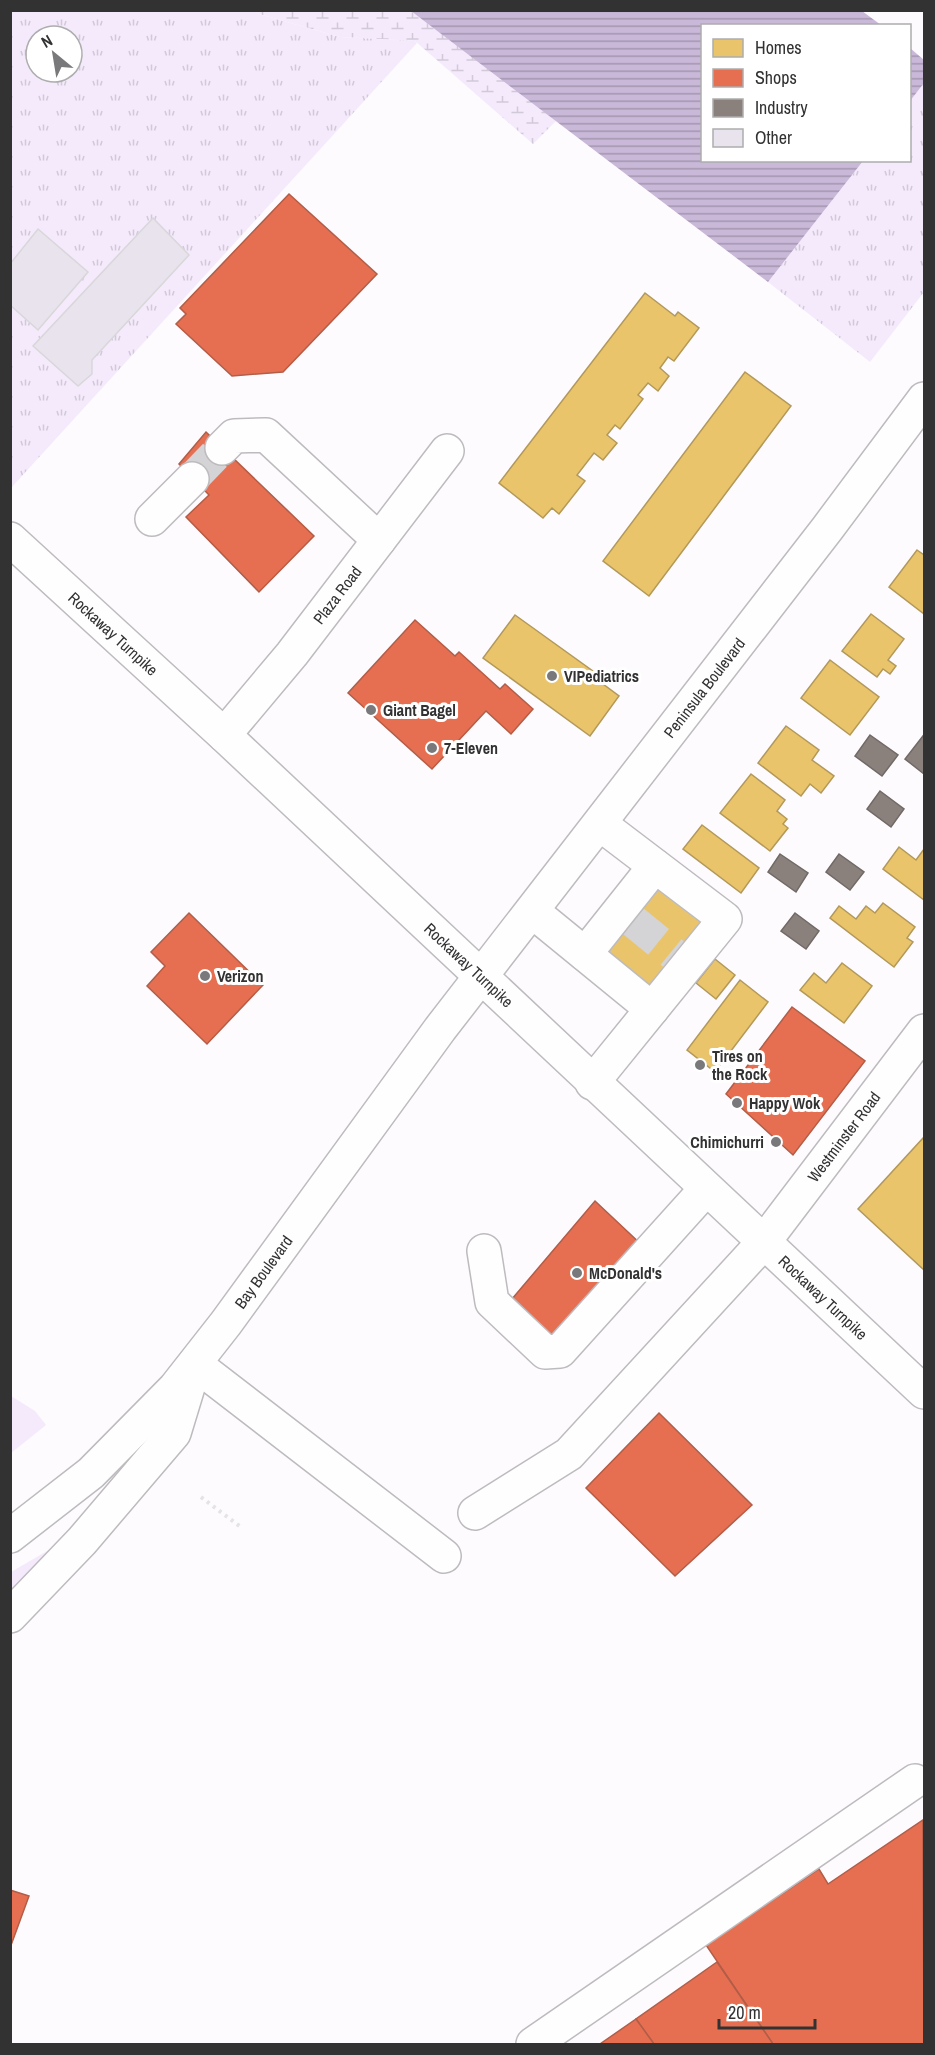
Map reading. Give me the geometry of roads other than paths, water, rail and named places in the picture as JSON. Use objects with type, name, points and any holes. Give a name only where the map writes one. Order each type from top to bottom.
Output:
[{"type":"main road","name":"Peninsula Boulevard","points":[[482,977],[924,399]]},
{"type":"main road","points":[[222,448],[234,436],[266,435],[379,540]]},
{"type":"main road","name":"Plaza Road","points":[[224,735],[291,654],[447,451]]},
{"type":"main road","points":[[152,519],[192,479]]},
{"type":"main road","name":"Rockaway Turnpike","points":[[10,538],[224,735],[592,1083],[924,1392]]},
{"type":"main road","points":[[592,1083],[652,1008],[682,960],[725,919],[600,824]]},
{"type":"main road","points":[[585,954],[626,916],[655,866]]},
{"type":"main road","points":[[532,911],[652,1008]]},
{"type":"main road","name":"Bay Boulevard","points":[[10,1536],[91,1473],[150,1416],[195,1364],[440,1029],[482,977]]},
{"type":"main road","name":"Westminster Road","points":[[476,1513],[569,1454],[763,1243],[924,1031]]},
{"type":"main road","points":[[484,1251],[492,1302],[545,1352],[560,1351],[706,1189]]},
{"type":"main road","points":[[10,1616],[82,1541],[174,1433],[195,1364],[444,1556]]},
{"type":"main road","points":[[533,2044],[915,1781]]},
{"type":"tunnel","points":[[192,479],[222,448]]},
{"type":"tunnel","points":[[633,921],[676,956]]},
{"type":"place","name":"VIPediatrics","points":[[552,676]]},
{"type":"place","name":"Giant Bagel","points":[[371,710]]},
{"type":"place","name":"7-Eleven","points":[[432,748]]},
{"type":"place","name":"Verizon","points":[[205,976]]},
{"type":"place","name":"Tires on the Rock","points":[[700,1065]]},
{"type":"place","name":"Happy Wok","points":[[737,1103]]},
{"type":"place","name":"Chimichurri","points":[[776,1142]]},
{"type":"place","name":"McDonald's","points":[[577,1273]]}]
